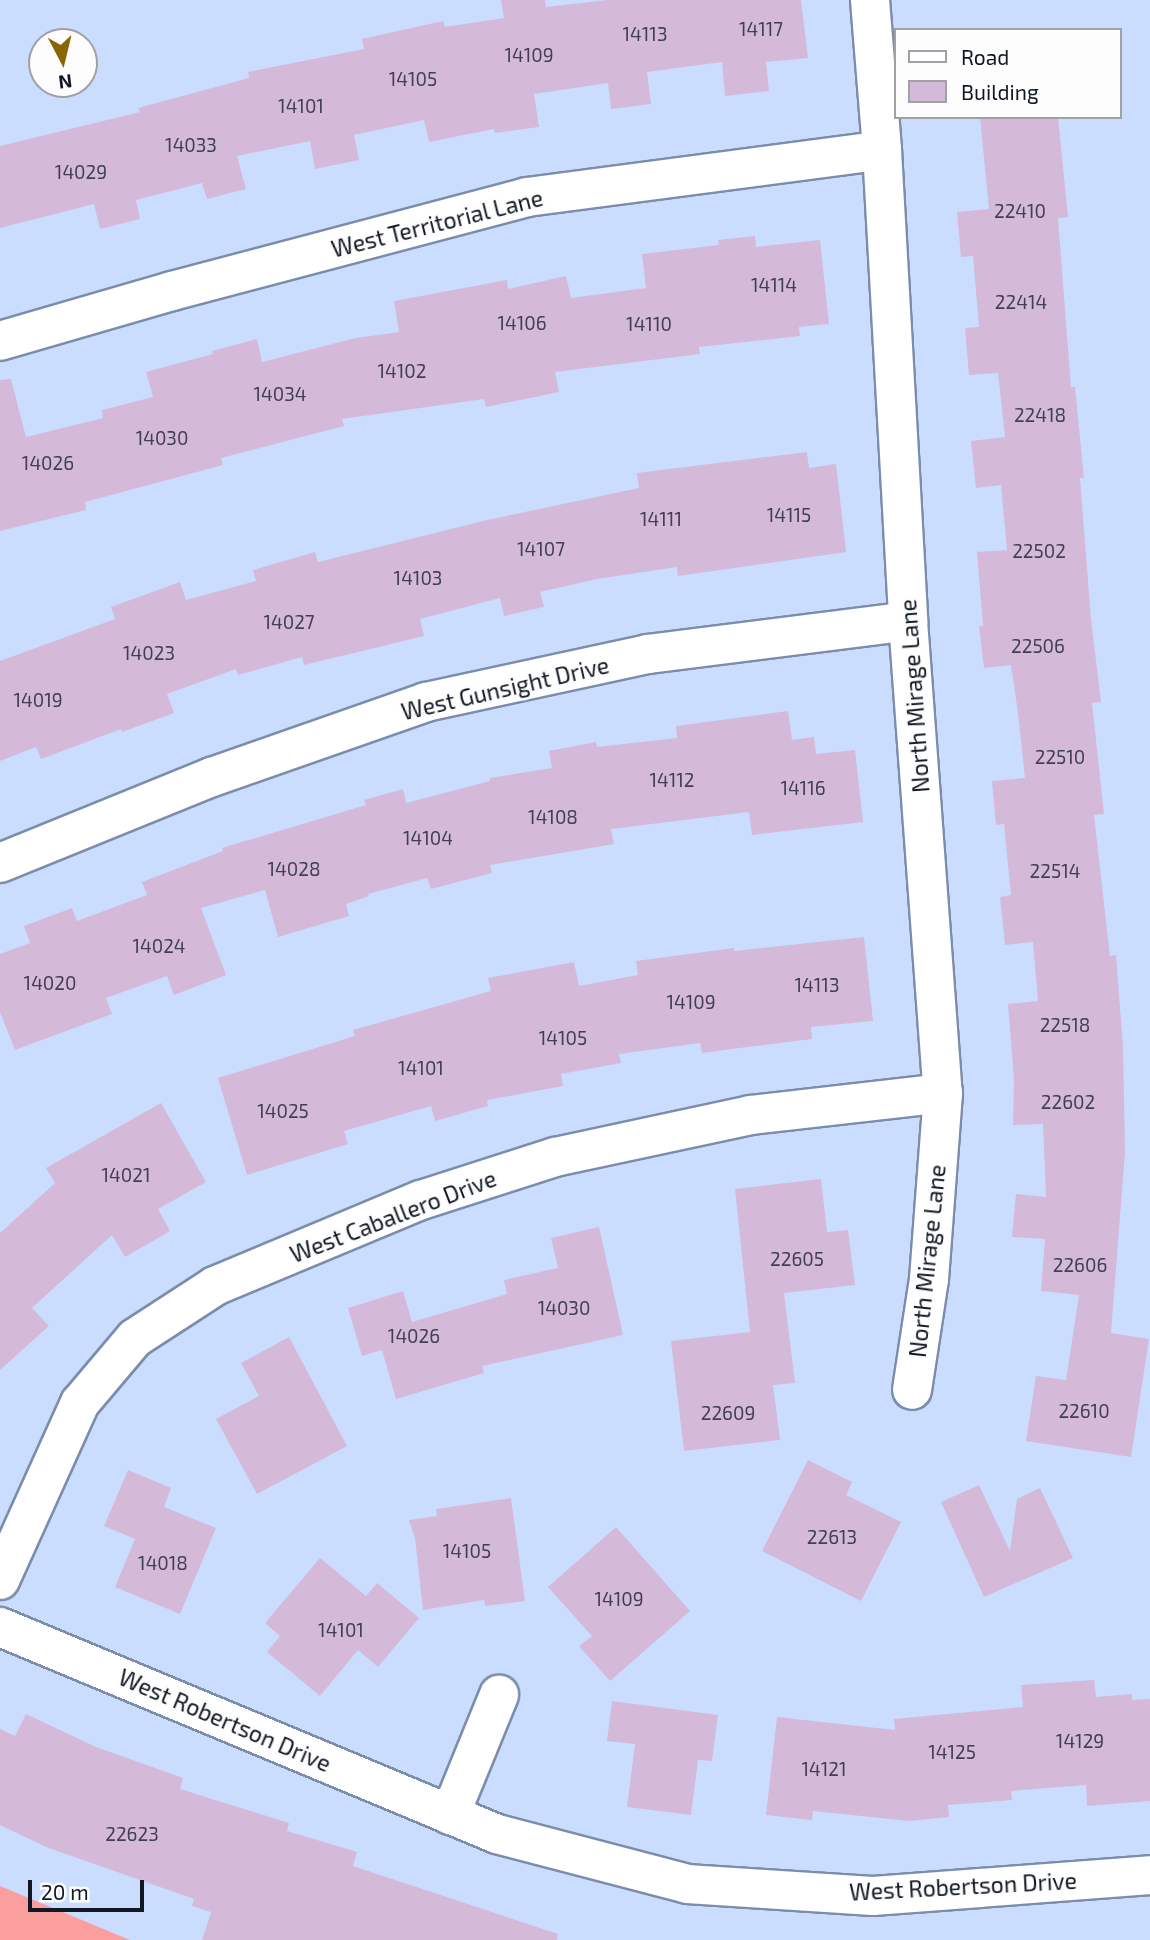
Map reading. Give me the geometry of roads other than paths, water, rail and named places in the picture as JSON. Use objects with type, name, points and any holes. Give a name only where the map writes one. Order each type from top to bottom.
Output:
[{"type":"street","name":"North Mirage Lane","points":[[870,0],[883,150],[908,621],[943,1093],[929,1279],[912,1390]]},
{"type":"street","name":"West Territorial Lane","points":[[0,341],[172,291],[527,197],[883,150]]},
{"type":"street","name":"West Gunsight Drive","points":[[0,863],[212,777],[426,702],[648,654],[908,621]]},
{"type":"street","name":"West Caballero Drive","points":[[0,1580],[80,1403],[135,1338],[215,1286],[421,1200],[555,1157],[751,1115],[943,1093]]},
{"type":"street","name":"West Robertson Drive","points":[[0,1627],[497,1835],[687,1884],[873,1896],[1150,1875]]},
{"type":"street","points":[[450,1815],[499,1695]]}]
